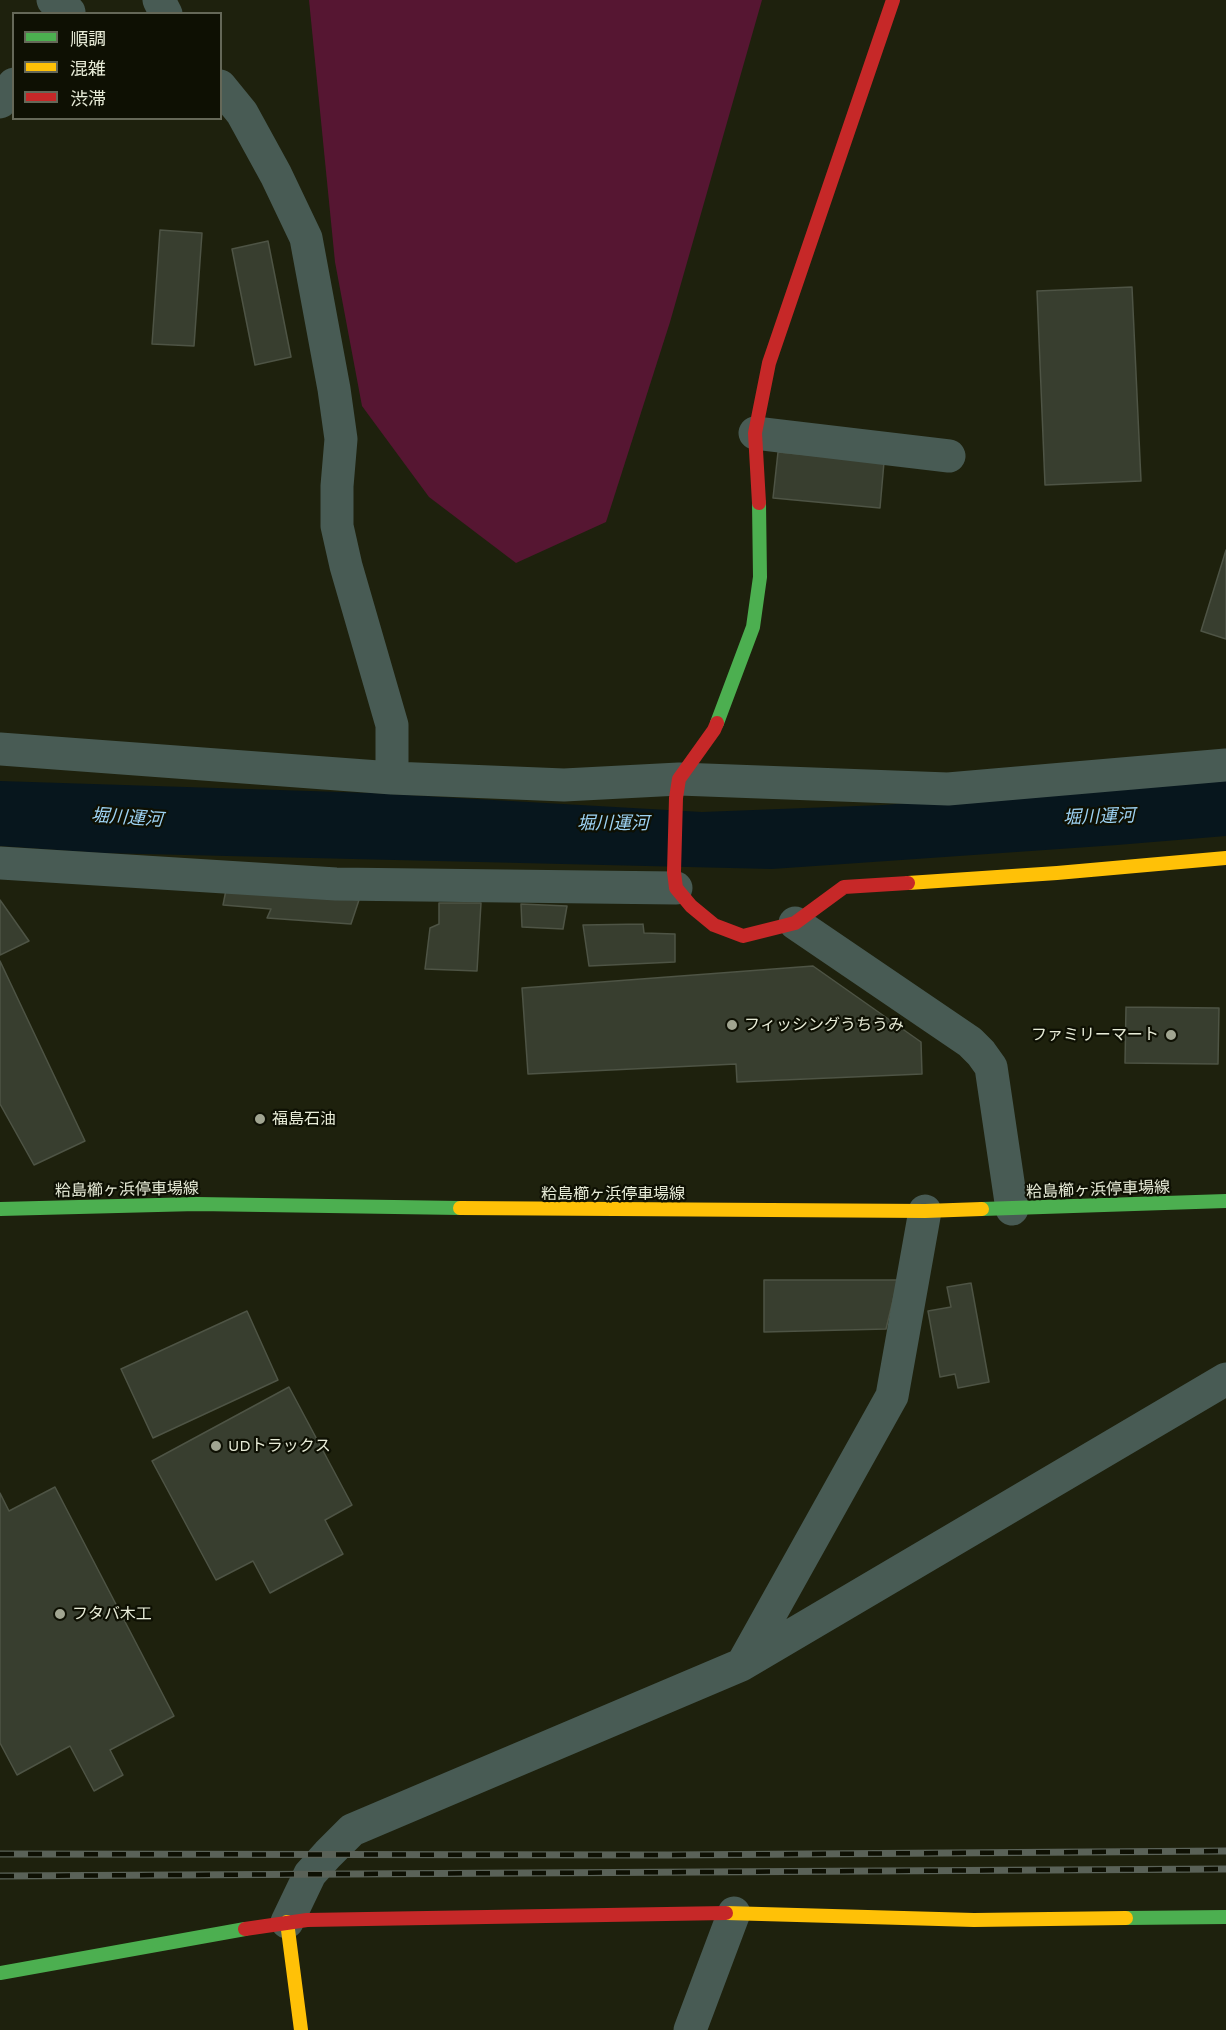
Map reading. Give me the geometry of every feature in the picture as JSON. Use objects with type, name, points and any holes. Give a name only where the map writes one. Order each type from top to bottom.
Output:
[{"type":"street","points":[[893,0],[769,363],[755,433],[760,524],[760,577],[753,627],[714,730],[677,789],[675,880],[691,906],[714,925],[743,936],[795,923],[844,888],[1226,858]]},
{"type":"street","points":[[0,102],[12,87]]},
{"type":"street","points":[[222,88],[242,113],[306,237],[341,439],[337,486],[337,526],[346,566],[392,725],[392,778]]},
{"type":"street","points":[[755,433],[949,456]]},
{"type":"street","points":[[0,749],[392,778],[677,789],[948,789],[1226,765]]},
{"type":"street","points":[[0,863],[336,884],[675,880]]},
{"type":"street","points":[[795,923],[970,1042],[981,1053],[991,1067],[1012,1209]]},
{"type":"street","name":"粭島櫛ヶ浜停車場線","points":[[0,1209],[197,1204],[550,1210],[925,1211],[1226,1201]]},
{"type":"street","points":[[741,1665],[892,1396],[925,1211]]},
{"type":"street","points":[[301,2030],[287,1922],[310,1874],[352,1830],[741,1665],[1226,1379]]},
{"type":"street","points":[[690,2030],[734,1913]]},
{"type":"street","points":[[0,1973],[307,1920],[734,1913],[974,1920],[1226,1917]]},
{"type":"shaded area","points":[[309,0],[762,0],[670,322],[606,522],[516,563],[429,497],[362,406],[335,262]]},
{"type":"water","name":"堀川運河","points":[[1226,779],[1226,836],[772,869],[102,853],[0,846],[0,781],[372,793],[702,812],[883,805]]},
{"type":"building","points":[[160,230],[202,233],[194,346],[152,344]]},
{"type":"building","points":[[268,241],[291,357],[255,365],[232,249]]},
{"type":"building","points":[[1132,287],[1141,481],[1045,485],[1037,291]]},
{"type":"building","points":[[778,452],[884,462],[880,508],[773,498]]},
{"type":"building","points":[[1226,550],[1226,639],[1201,631]]},
{"type":"building","points":[[227,885],[359,900],[351,924],[267,918],[271,909],[223,905]]},
{"type":"building","points":[[0,900],[29,941],[0,955]]},
{"type":"building","points":[[439,903],[481,903],[477,971],[425,969],[430,928],[439,924]]},
{"type":"building","points":[[521,904],[567,906],[563,929],[522,927]]},
{"type":"building","points":[[643,924],[644,933],[675,934],[675,962],[589,966],[583,925]]},
{"type":"building","points":[[0,961],[85,1141],[34,1165],[0,1104]]},
{"type":"building","points":[[813,966],[921,1042],[922,1074],[737,1082],[736,1064],[528,1074],[522,988]]},
{"type":"building","points":[[1126,1007],[1219,1008],[1218,1064],[1125,1063]]},
{"type":"building","points":[[764,1280],[898,1280],[886,1329],[764,1332]]},
{"type":"building","points":[[971,1283],[989,1382],[958,1388],[955,1374],[940,1377],[928,1311],[951,1307],[947,1287]]},
{"type":"building","points":[[247,1311],[278,1380],[153,1438],[121,1369]]},
{"type":"building","points":[[289,1387],[352,1505],[325,1520],[343,1554],[270,1593],[253,1561],[216,1580],[152,1461]]},
{"type":"building","name":"フタバ木工","points":[[55,1487],[174,1716],[110,1750],[123,1775],[94,1791],[70,1746],[17,1775],[0,1743],[0,1493],[9,1511]]},
{"type":"railway","points":[[0,1854],[668,1855],[1226,1851]]},
{"type":"railway","points":[[0,1876],[1226,1869]]},
{"type":"traffic: fast","points":[[717,723],[753,627],[760,577],[759,503]]},
{"type":"traffic: fast","points":[[982,1209],[1226,1201]]},
{"type":"traffic: fast","points":[[0,1209],[197,1204],[460,1208]]},
{"type":"traffic: fast","points":[[1126,1918],[1226,1917]]},
{"type":"traffic: fast","points":[[0,1973],[245,1929]]},
{"type":"traffic: slow","points":[[908,883],[1226,858]]},
{"type":"traffic: slow","points":[[460,1208],[925,1211],[982,1209]]},
{"type":"traffic: slow","points":[[726,1913],[974,1920],[1126,1918]]},
{"type":"traffic: slow","points":[[287,1922],[301,2030]]},
{"type":"traffic: jam","points":[[759,503],[755,433],[769,363],[893,0]]},
{"type":"traffic: jam","points":[[717,723],[679,779],[676,798],[674,872],[676,888],[691,906],[714,925],[743,936],[795,923],[844,887],[908,883]]},
{"type":"traffic: jam","points":[[245,1929],[307,1920],[726,1913]]},
{"type":"place","name":"フィッシングうちうみ","points":[[732,1025]]},
{"type":"place","name":"ファミリーマート","points":[[1171,1035]]},
{"type":"place","name":"福島石油","points":[[260,1119]]},
{"type":"place","name":"UDトラックス","points":[[216,1446]]},
{"type":"place","name":"フタバ木工","points":[[60,1614]]}]
